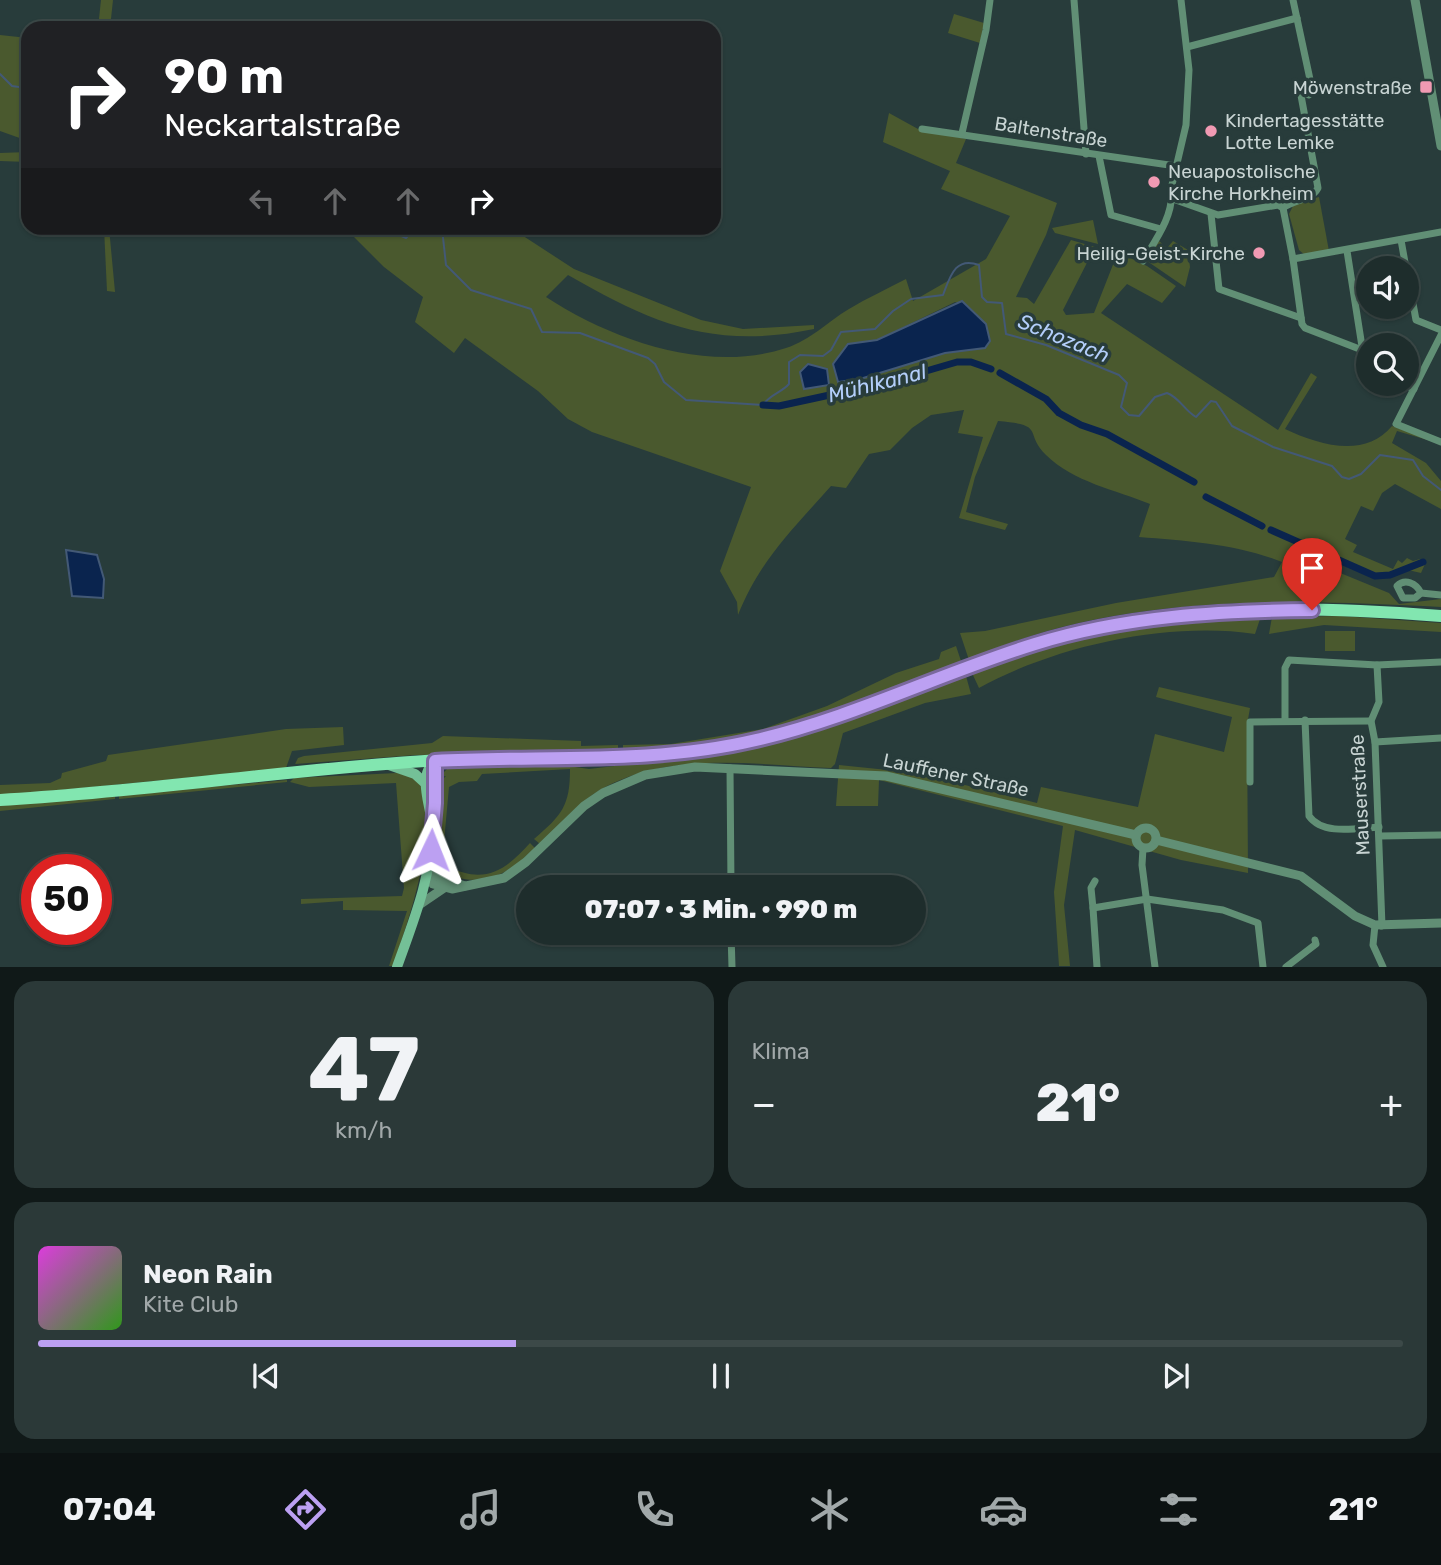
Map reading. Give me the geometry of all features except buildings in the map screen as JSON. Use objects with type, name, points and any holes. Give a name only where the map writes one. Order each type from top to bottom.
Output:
[{"type":"main road","points":[[0,800],[387,764],[678,754],[788,733],[1007,652],[1115,625],[1180,615],[1264,610],[1441,617]]},
{"type":"main road","points":[[432,815],[426,784],[427,770],[435,761]]},
{"type":"main road","points":[[397,967],[427,873],[435,803],[435,761]]},
{"type":"main road","points":[[387,764],[415,774],[426,784]]},
{"type":"street","points":[[961,133],[986,30],[990,0]]},
{"type":"street","points":[[1073,0],[1086,154]]},
{"type":"street","points":[[1143,261],[1161,229],[1173,199],[1176,166],[1186,125],[1189,70],[1181,0]]},
{"type":"street","points":[[1283,208],[1290,202],[1309,197],[1318,188],[1300,91],[1309,95],[1312,91],[1293,0]]},
{"type":"street","points":[[1415,0],[1441,146]]},
{"type":"street","points":[[1187,47],[1297,18]]},
{"type":"street","name":"Baltenstraße","points":[[922,128],[1176,166]]},
{"type":"street","points":[[1099,156],[1111,215],[1161,229]]},
{"type":"street","points":[[1173,199],[1211,214],[1278,205],[1283,208],[1302,307],[1301,318],[1305,328],[1356,349]]},
{"type":"street","points":[[1211,214],[1219,289],[1301,318]]},
{"type":"street","points":[[1293,260],[1441,232]]},
{"type":"street","points":[[1401,240],[1404,256]]},
{"type":"street","points":[[1347,251],[1359,333]]},
{"type":"street","points":[[1416,319],[1441,333],[1419,379]]},
{"type":"street","points":[[1410,396],[1396,424],[1441,442]]},
{"type":"street","points":[[1422,593],[1441,595]]},
{"type":"street","points":[[1285,721],[1284,674],[1289,660],[1377,665],[1441,662]]},
{"type":"street","name":"Mauserstraße","points":[[1377,665],[1379,702],[1371,721],[1375,742],[1380,836],[1379,925]]},
{"type":"street","points":[[1305,720],[1309,816],[1314,823],[1324,828],[1379,827]]},
{"type":"street","points":[[1250,781],[1250,722],[1371,721]]},
{"type":"street","points":[[1375,742],[1441,738]]},
{"type":"street","points":[[730,768],[731,875]]},
{"type":"street","name":"Lauffener Straße","points":[[444,888],[496,881],[519,869],[584,806],[633,779],[677,769],[730,768],[886,776],[1136,835],[1141,829],[1148,828],[1154,832],[1156,840],[1301,876],[1356,916],[1379,925]]},
{"type":"street","points":[[1136,835],[1137,843],[1143,848],[1151,847],[1156,840]]},
{"type":"street","points":[[1380,836],[1441,835]]},
{"type":"street","points":[[1143,848],[1142,865],[1155,967]]},
{"type":"street","points":[[427,873],[467,887]]},
{"type":"street","points":[[427,873],[433,884],[444,888]]},
{"type":"street","points":[[1095,881],[1091,888],[1097,967]]},
{"type":"street","points":[[418,906],[444,888]]},
{"type":"street","points":[[1093,908],[1147,899],[1223,910],[1258,923],[1263,967]]},
{"type":"street","points":[[1383,967],[1373,945],[1379,925],[1441,923]]},
{"type":"street","points":[[1286,967],[1316,944],[1315,940]]},
{"type":"street","points":[[732,945],[732,967]]},
{"type":"green space","points":[[101,0],[113,0],[111,21],[99,21]]},
{"type":"green space","points":[[954,14],[984,23],[980,43],[948,33]]},
{"type":"green space","points":[[0,35],[21,37],[21,138],[0,131]]},
{"type":"green space","points":[[889,113],[918,129],[966,139],[956,163],[1057,203],[1046,235],[1016,297],[1027,298],[1034,304],[1071,240],[1095,247],[1063,310],[1066,315],[1094,313],[1118,252],[1147,266],[1176,286],[1162,303],[1127,284],[1101,313],[1278,430],[1311,373],[1317,377],[1285,429],[1327,444],[1355,446],[1369,443],[1392,426],[1441,444],[1397,431],[1392,443],[1426,463],[1441,481],[1441,509],[1395,484],[1382,493],[1373,511],[1361,506],[1345,539],[1357,545],[1353,552],[1393,569],[1398,560],[1402,563],[1407,558],[1413,561],[1420,559],[1425,564],[1421,573],[1408,570],[1375,577],[1336,561],[1333,570],[1389,593],[1399,604],[1441,599],[1441,607],[1323,602],[1201,605],[1082,622],[1024,638],[969,660],[960,633],[985,631],[1116,603],[1274,577],[1282,562],[1230,547],[1139,537],[1150,504],[1069,472],[1046,455],[1029,427],[1013,423],[998,421],[975,477],[966,512],[1008,524],[1005,530],[959,518],[983,437],[958,433],[964,410],[931,415],[912,428],[890,450],[869,454],[846,488],[831,486],[767,561],[738,615],[737,602],[720,571],[751,487],[592,432],[568,419],[538,391],[465,338],[454,353],[415,322],[423,297],[384,267],[352,235],[522,235],[574,269],[701,320],[743,329],[814,325],[814,329],[778,335],[745,336],[685,328],[628,307],[568,275],[546,297],[600,327],[661,348],[693,355],[756,355],[786,348],[803,340],[849,309],[906,279],[913,301],[986,259],[1010,216],[941,189],[950,171],[883,142]],"holes":[[[955,302],[970,308],[978,319],[985,348],[945,353],[860,379],[848,345],[877,340]]]},
{"type":"green space","points":[[21,152],[21,162],[0,161],[0,153]]},
{"type":"green space","points":[[1319,197],[1329,251],[1306,256],[1299,250],[1289,214],[1294,204]]},
{"type":"green space","points":[[1093,220],[1098,244],[1055,233],[1052,228]]},
{"type":"green space","points":[[104,235],[110,235],[115,292],[107,291]]},
{"type":"green space","points":[[1159,241],[1167,248],[1173,241],[1188,250],[1190,267],[1185,287],[1147,261]]},
{"type":"green space","points":[[1261,616],[1255,634],[1186,631],[1113,640],[1042,660],[979,688],[972,673],[966,676],[971,694],[925,703],[843,733],[835,764],[831,768],[713,763],[655,769],[627,777],[592,795],[540,844],[534,839],[558,816],[566,801],[570,769],[482,774],[477,781],[459,782],[449,787],[443,853],[447,866],[472,874],[493,872],[512,861],[530,843],[535,848],[503,873],[479,880],[453,876],[440,870],[442,780],[446,776],[439,777],[448,768],[555,764],[589,769],[657,761],[811,731],[983,665],[1084,635],[1159,622]]},
{"type":"green space","points":[[1341,616],[1441,623],[1441,632],[1324,625],[1269,634],[1272,617]]},
{"type":"green space","points":[[1325,631],[1355,631],[1355,651],[1325,651]]},
{"type":"green space","points":[[956,646],[962,664],[785,729],[708,745],[623,753],[623,745],[671,744],[763,729],[827,706],[896,673],[939,659],[941,652]]},
{"type":"green space","points":[[1159,687],[1250,708],[1247,725],[1248,873],[1181,860],[1075,830],[1064,905],[1070,966],[1059,966],[1054,892],[1063,826],[879,780],[878,806],[836,806],[839,765],[917,773],[1037,803],[1041,787],[1138,807],[1155,734],[1224,752],[1232,717],[1156,697]]},
{"type":"green space","points":[[343,727],[344,745],[292,751],[286,768],[0,796],[0,785],[50,783],[61,778],[62,773],[106,761],[108,755],[286,729]]},
{"type":"green space","points":[[443,736],[581,741],[581,746],[618,745],[618,753],[416,755],[295,764],[298,758],[304,756],[432,743]]},
{"type":"green space","points":[[397,773],[414,777],[424,792],[426,840],[415,898],[393,966],[389,966],[407,911],[343,910],[343,901],[301,904],[301,899],[402,896],[404,888],[396,783],[309,787],[290,782],[294,778]]},
{"type":"green space","points":[[287,782],[119,799],[119,795]]},
{"type":"green space","points":[[115,796],[115,799],[0,811],[0,805]]},
{"type":"water","points":[[962,301],[986,324],[990,341],[985,348],[945,353],[860,379],[838,382],[833,364],[848,344],[877,340]]},
{"type":"water","points":[[808,364],[827,369],[829,385],[804,389],[800,372]]},
{"type":"water","points":[[66,550],[97,555],[104,579],[103,598],[72,596]]},
{"type":"waterway","name":"Schozach","points":[[0,74],[12,86],[21,86]]},
{"type":"waterway","name":"Schozach","points":[[399,235],[406,238],[409,235]]},
{"type":"waterway","name":"Schozach","points":[[443,235],[446,265],[471,290],[531,309],[542,332],[580,333],[648,358],[655,364],[664,382],[686,400],[763,405],[789,384],[789,362],[800,355],[823,356],[831,350],[841,332],[875,329],[893,311],[911,299],[943,295],[948,281],[959,266],[964,263],[979,265],[982,297],[987,302],[1002,303],[1006,334],[1046,345],[1119,375],[1127,383],[1121,407],[1129,415],[1139,416],[1155,397],[1167,393],[1196,417],[1211,401],[1216,402],[1232,426],[1273,447],[1332,466],[1342,477],[1349,479],[1361,474],[1380,455],[1413,460],[1423,476],[1441,490]]},
{"type":"waterway","name":"Mühlkanal","points":[[763,405],[779,406],[885,383],[957,362],[971,362],[991,369]]},
{"type":"waterway","name":"Mühlkanal","points":[[1000,373],[1046,399],[1059,413],[1081,425],[1107,434],[1194,482]]},
{"type":"waterway","name":"Mühlkanal","points":[[1206,497],[1262,526]]},
{"type":"waterway","name":"Mühlkanal","points":[[1271,530],[1375,576],[1390,575],[1423,562]]},
{"type":"place","name":"Möwenstraße","points":[[1426,87]]},
{"type":"place","name":"Kindertagesstätte Lotte Lemke","points":[[1211,131]]},
{"type":"place","name":"Neuapostolische Kirche Horkheim","points":[[1154,182]]},
{"type":"place","name":"Heilig-Geist-Kirche","points":[[1259,253]]},
{"type":"route","points":[[431,850],[435,761],[645,757],[719,748],[813,725],[1007,652],[1063,635],[1180,615],[1312,610]]}]
